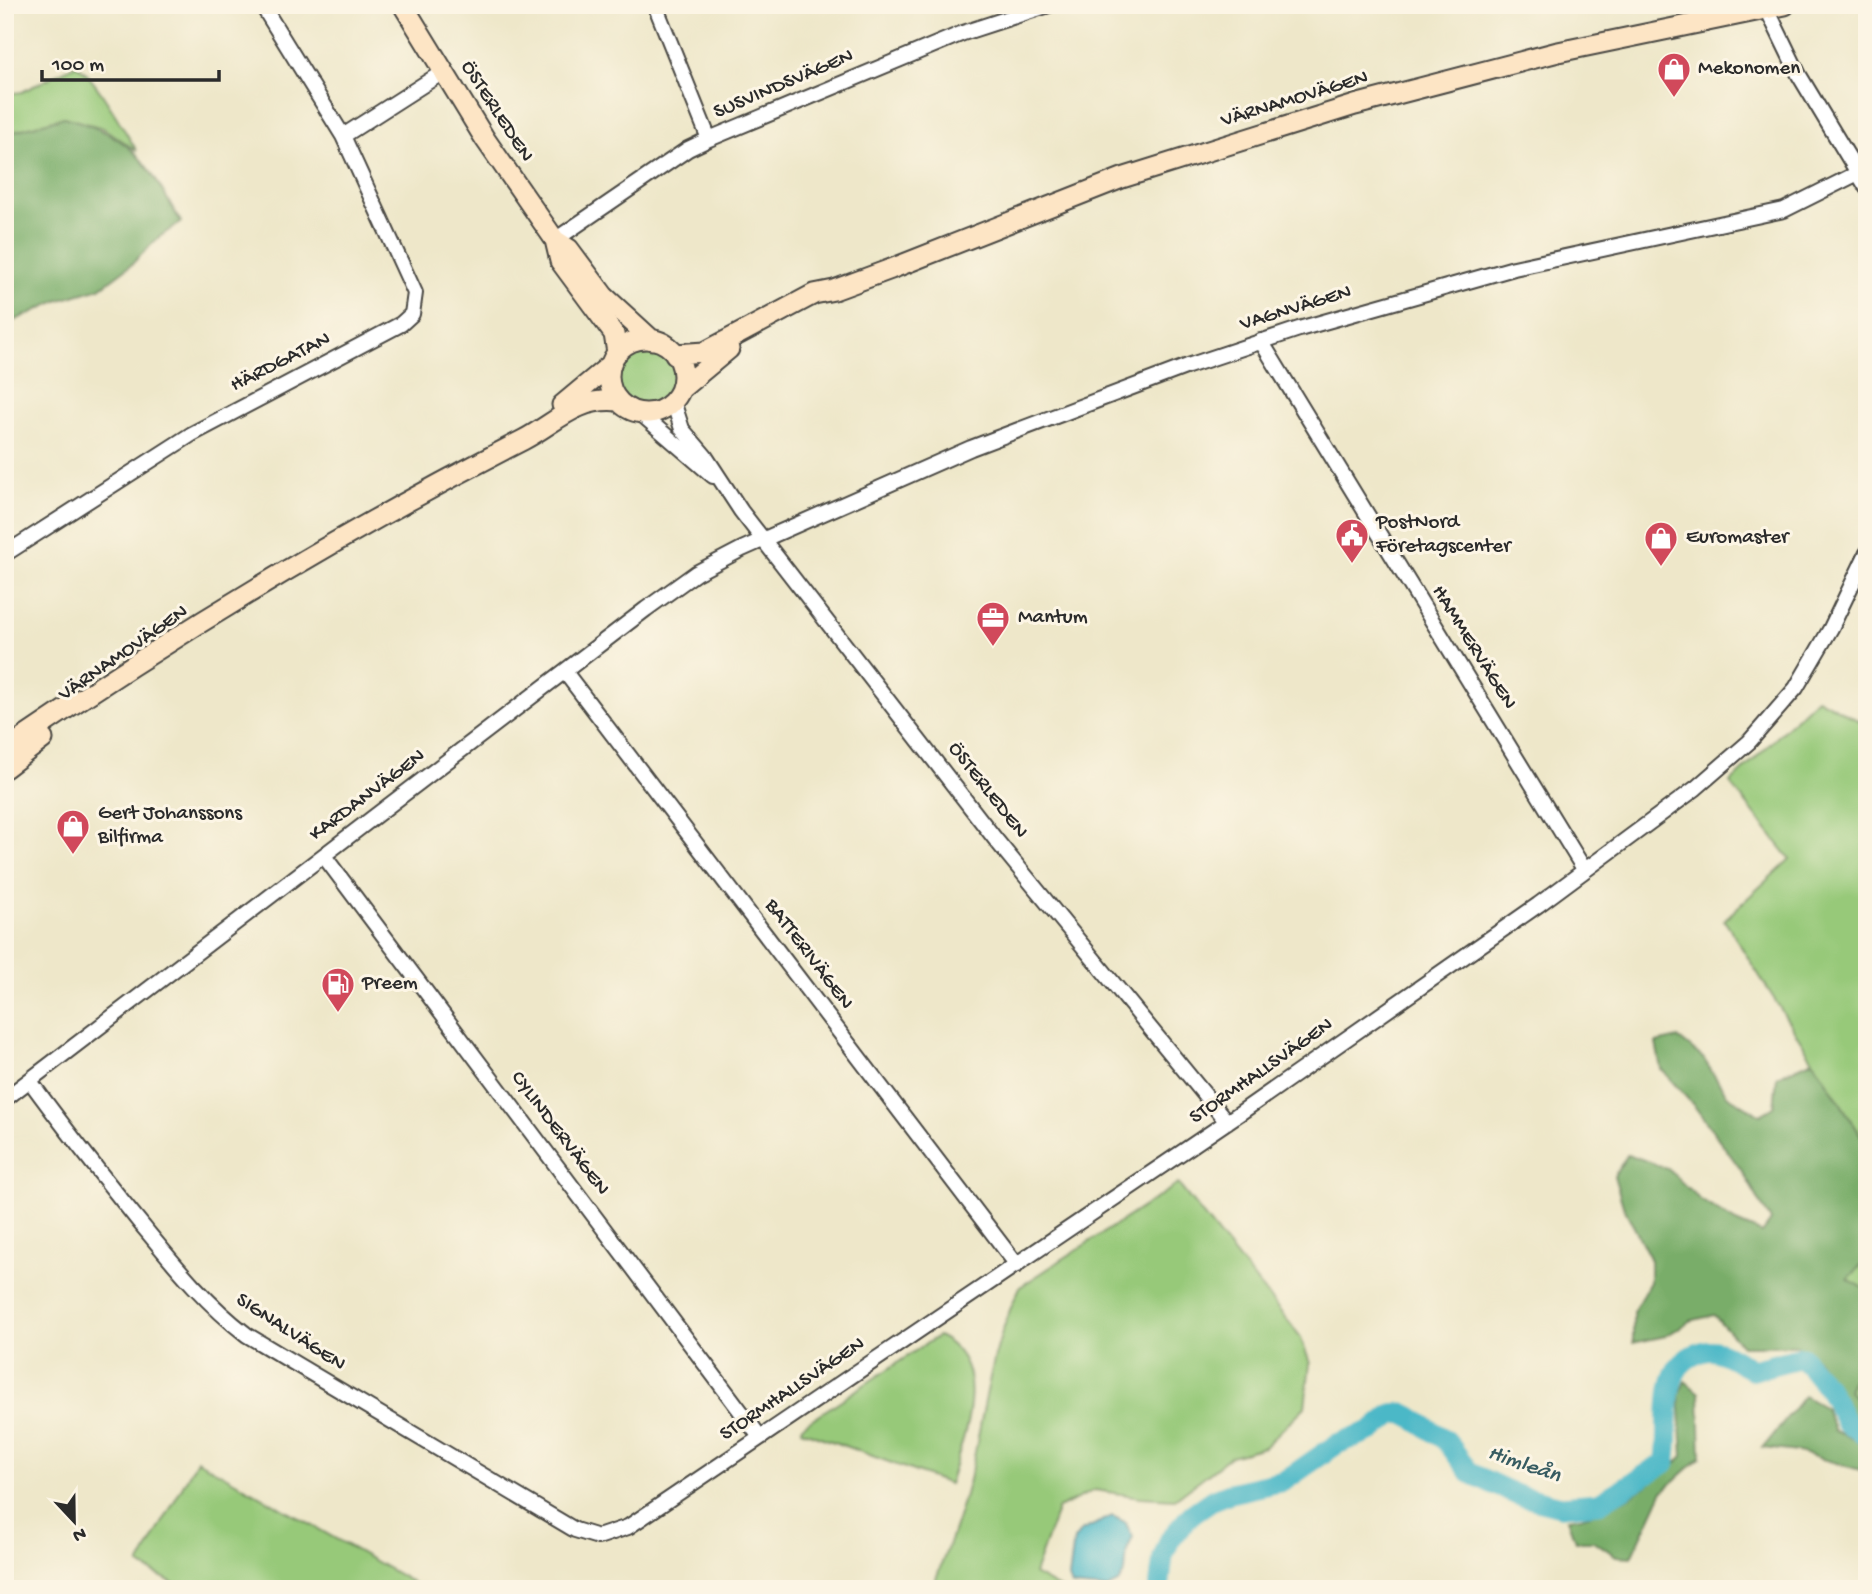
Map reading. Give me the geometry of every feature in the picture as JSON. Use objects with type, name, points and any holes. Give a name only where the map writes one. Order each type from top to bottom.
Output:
[{"type":"main road","name":"ÖSTERLEDEN","points":[[402,5],[443,72],[555,240],[560,261],[614,334],[614,359]]},
{"type":"main road","name":"VÄRNAMOVÄGEN","points":[[640,413],[658,412],[699,371],[748,337],[834,290],[1122,178],[1355,104],[1558,52],[1776,7]]},
{"type":"main road","name":"ÖSTERLEDEN","points":[[555,240],[569,249],[604,296],[652,340]]},
{"type":"main road","name":"VÄRNAMOVÄGEN","points":[[675,354],[705,352],[814,294],[834,290]]},
{"type":"main road","name":"VÄRNAMOVÄGEN","points":[[5,750],[183,631],[473,463],[565,403],[633,342],[652,340]]},
{"type":"main road","points":[[652,340],[675,354],[682,371],[677,395]]},
{"type":"main road","points":[[614,359],[609,384],[618,401],[640,413]]},
{"type":"main road","name":"VÄRNAMOVÄGEN","points":[[473,463],[524,439],[584,402],[618,401]]},
{"type":"main road","name":"VÄRNAMOVÄGEN","points":[[5,768],[83,709],[271,580]]},
{"type":"street","name":"HÄRDGATAN","points":[[5,554],[192,434],[401,324],[412,314],[415,293],[343,135],[262,5]]},
{"type":"street","points":[[655,5],[709,139]]},
{"type":"street","name":"SUSVINDSVÄGEN","points":[[555,240],[688,149],[709,139],[963,33],[1049,5]]},
{"type":"street","points":[[1776,7],[1799,75],[1867,188]]},
{"type":"street","points":[[343,135],[443,72]]},
{"type":"street","name":"VAGNVÄGEN","points":[[763,540],[982,444],[1261,341],[1514,268],[1784,210],[1858,173]]},
{"type":"street","name":"HAMMERVÄGEN","points":[[1261,341],[1584,869]]},
{"type":"street","name":"ÖSTERLEDEN","points":[[677,395],[682,429],[705,456],[719,481],[763,540],[996,840],[1227,1122]]},
{"type":"street","name":"ÖSTERLEDEN","points":[[640,413],[719,481]]},
{"type":"street","name":"KARDANVÄGEN","points":[[5,1099],[696,573],[763,540]]},
{"type":"street","name":"STORMHALLSVÄGEN","points":[[598,1537],[628,1527],[1227,1122],[1696,788],[1758,733],[1806,672],[1831,628],[1867,553]]},
{"type":"street","name":"BATTERIVÄGEN","points":[[565,672],[1017,1265]]},
{"type":"street","name":"CYLINDERVÄGEN","points":[[324,856],[760,1437]]},
{"type":"street","name":"SIGNALVÄGEN","points":[[30,1080],[197,1293],[220,1314],[247,1335],[517,1496],[575,1530],[598,1537]]},
{"type":"green space","points":[[75,65],[82,69],[99,89],[137,151],[103,128],[64,117],[5,134],[5,94],[22,92]]},
{"type":"green space","points":[[64,117],[108,134],[136,154],[181,222],[158,238],[131,265],[100,288],[57,301],[5,325],[5,134]]},
{"type":"green space","points":[[645,346],[662,351],[670,359],[675,376],[670,393],[662,401],[645,406],[628,401],[620,393],[615,376],[620,359],[628,351]]},
{"type":"green space","points":[[1817,698],[1867,725],[1867,1145],[1724,920],[1790,859],[1730,783]]},
{"type":"green space","points":[[1678,1038],[1703,1058],[1727,1095],[1760,1115],[1774,1107],[1777,1076],[1813,1060],[1867,1145],[1867,1259],[1848,1279],[1867,1290],[1867,1374],[1855,1375],[1848,1390],[1867,1412],[1867,1425],[1856,1422],[1817,1359],[1796,1346],[1742,1346],[1714,1315],[1690,1321],[1666,1336],[1633,1343],[1633,1312],[1650,1282],[1650,1258],[1623,1206],[1614,1176],[1628,1154],[1668,1169],[1699,1199],[1736,1222],[1762,1233],[1771,1221],[1742,1171],[1695,1107],[1661,1069],[1656,1043]]},
{"type":"green space","points":[[1178,1184],[1300,1336],[1310,1363],[1305,1407],[1264,1447],[1231,1456],[1175,1499],[1095,1490],[1058,1508],[1034,1574],[1061,1589],[932,1589],[964,1498],[996,1353],[1020,1287]]},
{"type":"green space","points":[[1867,1259],[1867,1290],[1847,1279]]},
{"type":"green space","points":[[938,1336],[955,1348],[966,1364],[970,1383],[967,1425],[949,1484],[801,1430],[802,1426]]},
{"type":"green space","points":[[1855,1374],[1867,1374],[1867,1412],[1848,1390]]},
{"type":"green space","points":[[1685,1381],[1699,1393],[1701,1457],[1662,1492],[1632,1557],[1616,1556],[1594,1541],[1575,1541],[1567,1519],[1582,1517],[1614,1505],[1645,1487],[1683,1456],[1679,1394]]},
{"type":"green space","points":[[1804,1396],[1825,1408],[1835,1431],[1867,1445],[1867,1472],[1798,1452],[1763,1448]]},
{"type":"green space","points":[[197,1460],[424,1589],[185,1589],[139,1565]]},
{"type":"water","points":[[1112,1516],[1125,1522],[1133,1537],[1127,1550],[1125,1572],[1118,1583],[1106,1589],[1072,1586],[1069,1578],[1074,1540],[1081,1531]]},
{"type":"waterway","name":"Himleån","points":[[1159,1589],[1163,1557],[1170,1539],[1192,1514],[1212,1500],[1230,1493],[1284,1481],[1337,1444],[1373,1430],[1392,1414],[1403,1413],[1446,1440],[1470,1473],[1517,1495],[1561,1506],[1599,1503],[1665,1463],[1670,1388],[1682,1363],[1703,1352],[1723,1353],[1753,1370],[1802,1357],[1828,1389],[1847,1424],[1867,1435]]},
{"type":"place","name":"Mekonomen","points":[[1674,99]]},
{"type":"place","name":"PostNord Företagscenter","points":[[1352,565]]},
{"type":"place","name":"Euromaster","points":[[1661,568]]},
{"type":"place","name":"Mantum","points":[[993,648]]},
{"type":"place","name":"Gert Johanssons Bilfirma","points":[[73,856]]},
{"type":"place","name":"Preem","points":[[338,1014]]}]
